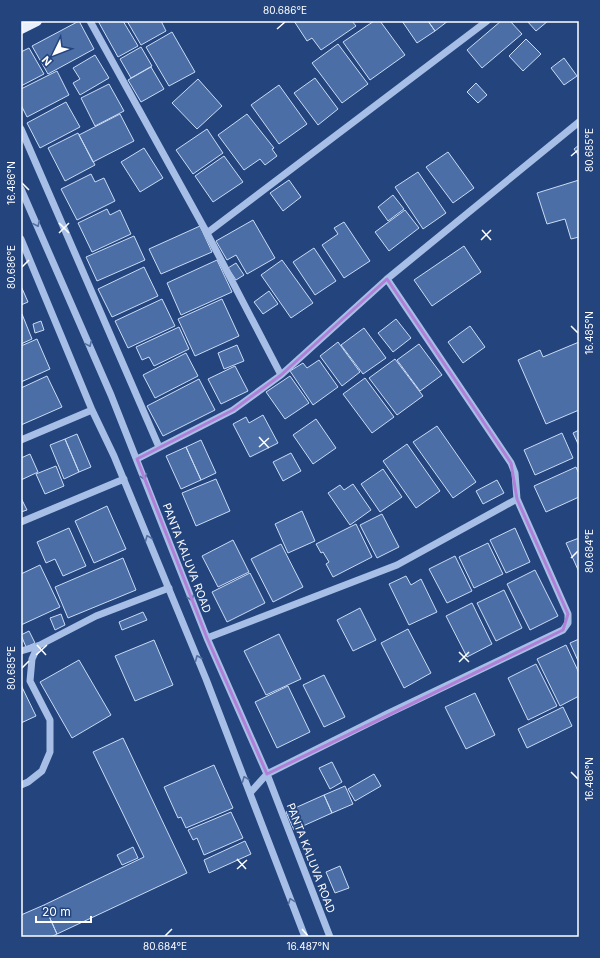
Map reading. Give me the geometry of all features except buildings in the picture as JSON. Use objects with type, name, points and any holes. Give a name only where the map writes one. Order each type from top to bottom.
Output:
[{"type":"main road","points":[[21,29],[37,21]]},
{"type":"street","points":[[90,21],[207,233],[281,375]]},
{"type":"street","points":[[207,233],[487,21]]},
{"type":"street","points":[[137,459],[233,410],[281,375],[386,279],[579,122]]},
{"type":"street","points":[[21,129],[159,447]]},
{"type":"street","name":"PANTA KALUVA ROAD","points":[[21,189],[111,396],[207,638],[267,774],[330,937]]},
{"type":"street","points":[[21,239],[92,410],[124,479],[206,679],[305,937]]},
{"type":"street","points":[[250,793],[267,774],[387,714],[563,630],[568,623],[568,614],[517,499],[515,473],[511,463],[386,279]]},
{"type":"street","points":[[21,440],[92,410]]},
{"type":"street","points":[[21,522],[124,479]]},
{"type":"street","points":[[207,638],[397,566],[517,499]]},
{"type":"street","points":[[21,651],[38,646],[96,616],[168,588]]},
{"type":"street","points":[[21,785],[42,772],[50,752],[50,720],[30,681],[32,659],[38,646]]},
{"type":"highlighted area","points":[[387,279],[511,463],[517,499],[568,614],[563,630],[267,774],[207,638],[137,459],[233,410],[281,375]]}]
